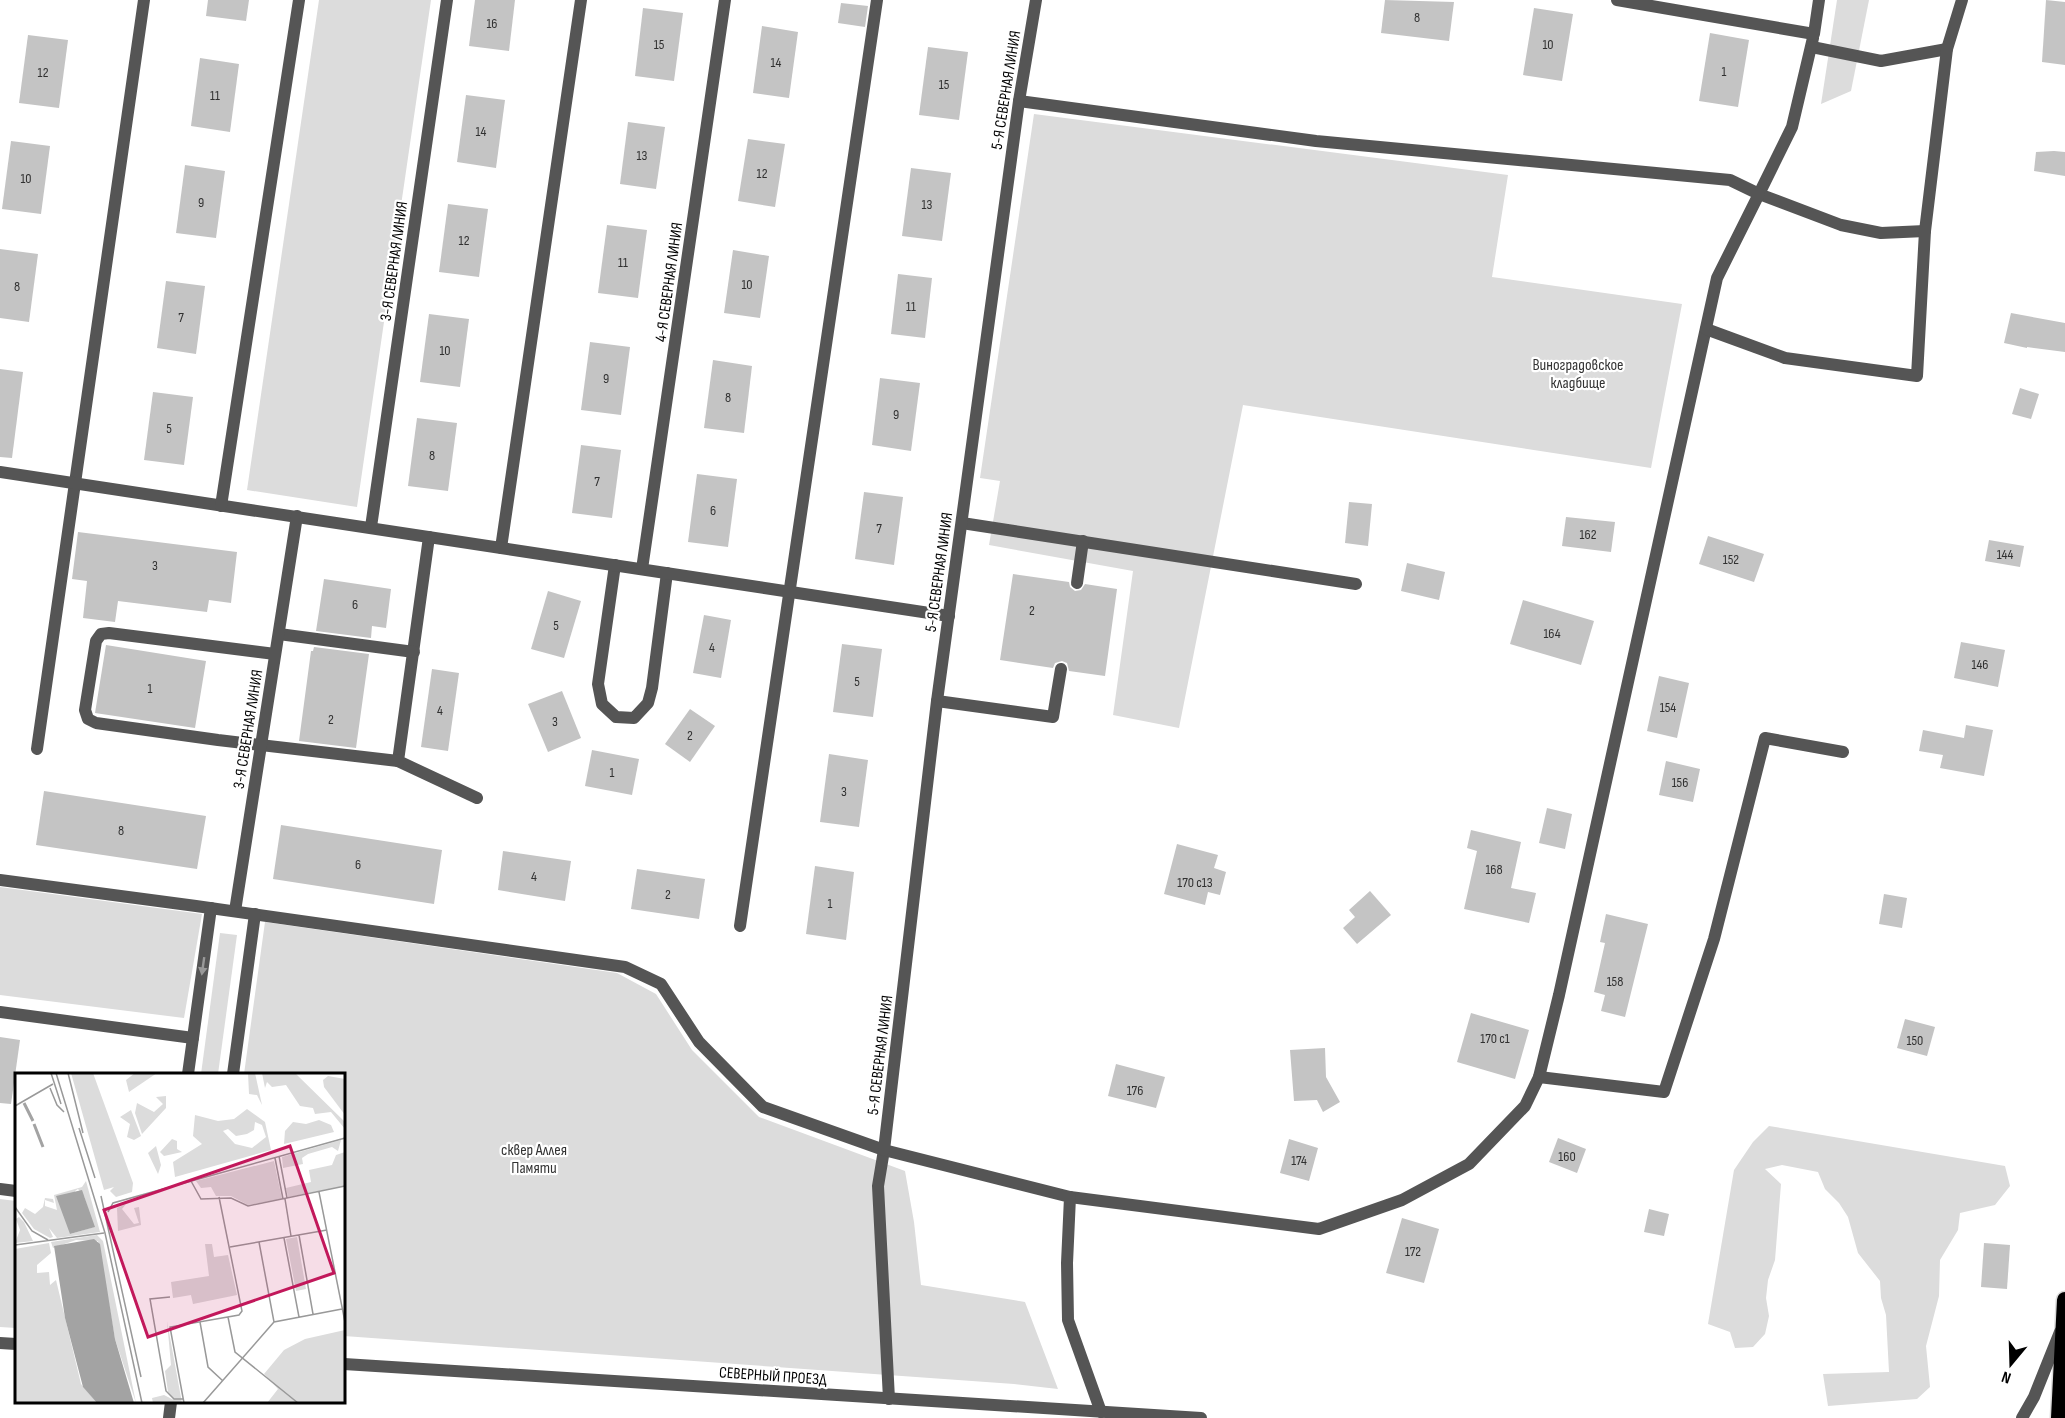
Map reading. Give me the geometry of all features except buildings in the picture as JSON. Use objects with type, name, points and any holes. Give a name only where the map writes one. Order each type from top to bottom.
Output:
[{"type":"highway","points":[[2059,1418],[2065,1300]]},
{"type":"street","points":[[37,749],[144,0]]},
{"type":"street","points":[[221,506],[299,0]]},
{"type":"street","name":"3-Я СЕВЕРНАЯ ЛИНИЯ","points":[[371,527],[447,0]]},
{"type":"street","points":[[501,548],[581,0]]},
{"type":"street","name":"4-Я СЕВЕРНАЯ ЛИНИЯ","points":[[642,569],[725,0]]},
{"type":"street","points":[[740,926],[877,0]]},
{"type":"street","name":"5-Я СЕВЕРНАЯ ЛИНИЯ","points":[[888,1398],[878,1186],[937,701],[1019,101],[1036,0]]},
{"type":"street","points":[[1617,0],[1661,4],[1814,34]]},
{"type":"street","points":[[0,880],[625,967],[661,984],[699,1042],[763,1107],[884,1150],[1070,1197],[1319,1229],[1402,1200],[1469,1164],[1525,1107],[1539,1077],[1717,278],[1792,127],[1812,47],[1819,0]]},
{"type":"street","points":[[1706,329],[1785,358],[1917,376],[1925,231],[1947,49],[1962,0]]},
{"type":"street","points":[[1812,47],[1881,61],[1947,49]]},
{"type":"street","points":[[1019,101],[1316,141],[1730,180],[1759,194],[1841,225],[1881,233],[1925,231]]},
{"type":"street","points":[[0,472],[949,616]]},
{"type":"street","name":"3-Я СЕВЕРНАЯ ЛИНИЯ","points":[[235,911],[297,516]]},
{"type":"street","points":[[962,523],[1356,584]]},
{"type":"street","points":[[398,761],[429,537]]},
{"type":"street","points":[[1077,583],[1083,541]]},
{"type":"street","points":[[615,565],[598,684],[602,704],[616,717],[634,718],[648,703],[667,573]]},
{"type":"street","points":[[275,654],[109,633],[100,634],[96,641],[85,710],[88,719],[96,723],[398,761],[477,798]]},
{"type":"street","points":[[279,634],[414,652]]},
{"type":"street","points":[[937,701],[1053,717],[1061,669]]},
{"type":"street","points":[[1539,1077],[1664,1092],[1714,939],[1765,738],[1843,752]]},
{"type":"street","points":[[188,1073],[211,908]]},
{"type":"street","points":[[233,1073],[255,914]]},
{"type":"street","points":[[0,1012],[193,1038]]},
{"type":"street","points":[[0,1189],[15,1191]]},
{"type":"street","points":[[1070,1197],[1067,1263],[1068,1320],[1101,1412]]},
{"type":"street","points":[[2022,1418],[2034,1397],[2063,1325]]},
{"type":"street","points":[[0,1342],[15,1344]]},
{"type":"street","name":"СЕВЕРНЫЙ ПРОЕЗД","points":[[345,1364],[1201,1418]]},
{"type":"street","points":[[169,1418],[171,1403]]},
{"type":"green space","points":[[319,0],[431,0],[357,507],[247,490]]},
{"type":"green space","points":[[1837,0],[1869,0],[1851,91],[1821,104]]},
{"type":"green space","name":"Виноградовское кладбище","points":[[1034,114],[1508,175],[1492,277],[1682,304],[1651,468],[1243,405],[1179,728],[1113,715],[1133,571],[989,545],[1000,481],[980,478]]},
{"type":"green space","points":[[0,887],[202,914],[184,1018],[0,995]]},
{"type":"green space","name":"сквер Аллея Памяти","points":[[265,922],[617,973],[656,994],[692,1050],[759,1117],[905,1171],[914,1222],[921,1285],[1025,1302],[1058,1389],[345,1336],[345,1073],[244,1073]]},
{"type":"green space","points":[[220,933],[237,935],[218,1073],[201,1073]]},
{"type":"green space","points":[[1769,1126],[2005,1166],[2010,1186],[1995,1205],[1960,1213],[1958,1230],[1940,1260],[1939,1296],[1926,1346],[1930,1387],[1917,1399],[1828,1406],[1823,1374],[1889,1372],[1886,1315],[1881,1298],[1880,1281],[1858,1253],[1848,1217],[1839,1203],[1825,1189],[1818,1172],[1782,1165],[1765,1169],[1781,1184],[1775,1260],[1768,1280],[1766,1298],[1769,1316],[1765,1334],[1753,1347],[1735,1348],[1730,1332],[1708,1324],[1734,1170],[1753,1142]]},
{"type":"green space","points":[[0,1199],[15,1201],[15,1328],[0,1327]]}]
